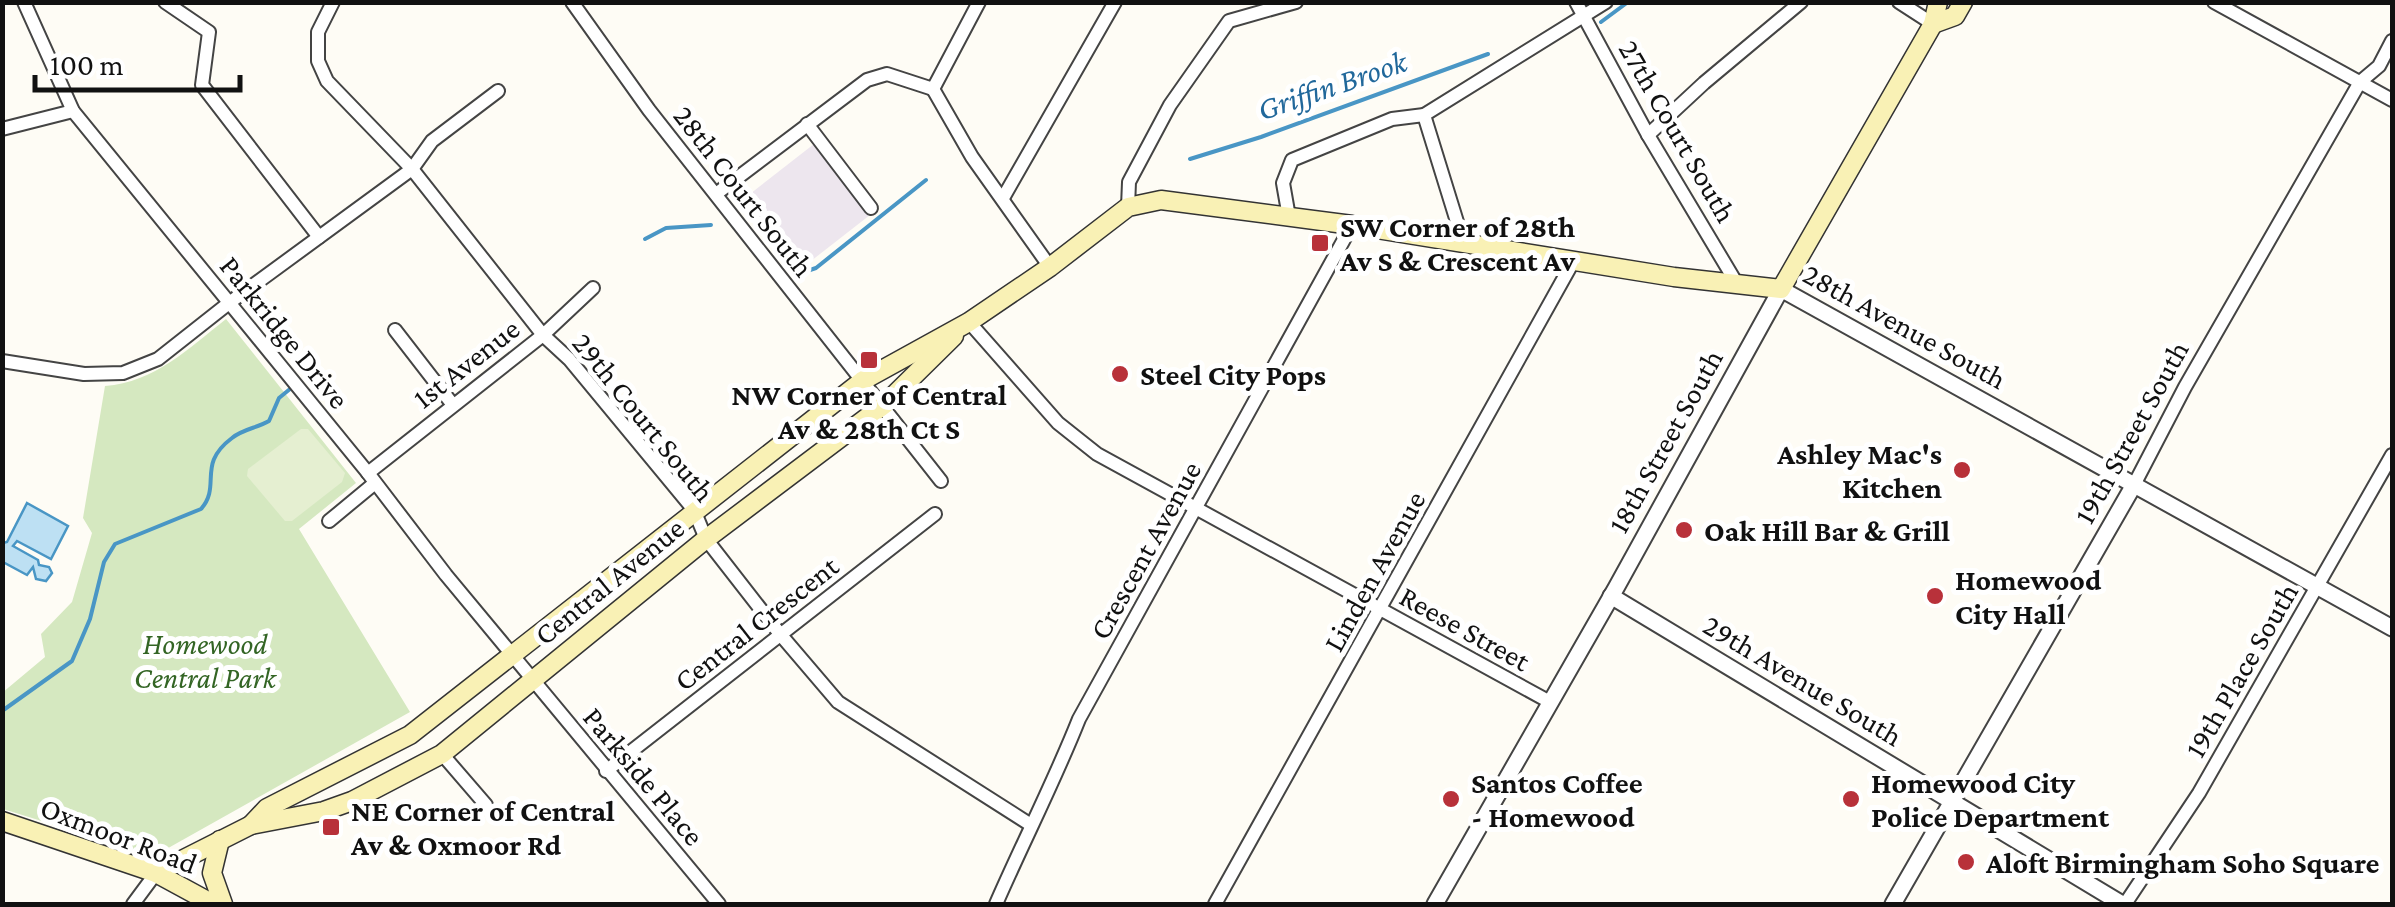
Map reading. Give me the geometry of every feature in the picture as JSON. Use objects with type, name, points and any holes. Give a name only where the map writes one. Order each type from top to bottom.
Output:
[{"type":"main road","name":"18th Street South","points":[[1781,289],[1933,24],[1938,2]]},
{"type":"main road","points":[[1933,24],[1955,16],[1963,2]]},
{"type":"main road","name":"Central Avenue","points":[[251,825],[267,808],[410,735],[862,381],[969,322],[1128,207],[1161,200]]},
{"type":"main road","name":"28th Avenue South","points":[[1161,200],[1352,225],[1674,278],[1781,289]]},
{"type":"main road","name":"Central Avenue","points":[[156,873],[251,825],[352,802],[442,754],[706,539],[883,406],[969,322]]},
{"type":"main road","name":"Oxmoor Road","points":[[2,821],[156,873],[213,904]]},
{"type":"main road","points":[[220,840],[212,874],[223,904]]},
{"type":"street","name":"Parkridge Drive","points":[[24,2],[73,111],[532,678]]},
{"type":"street","points":[[165,2],[210,32],[202,85],[319,238]]},
{"type":"street","name":"29th Court South","points":[[333,2],[318,32],[318,61],[328,81],[412,168],[542,335],[569,359],[694,510],[706,539],[780,634],[838,702],[1031,825]]},
{"type":"street","name":"28th Court South","points":[[572,2],[649,110],[942,482]]},
{"type":"street","points":[[933,89],[979,2]]},
{"type":"street","points":[[1003,198],[1116,2]]},
{"type":"street","points":[[1128,207],[1129,182],[1170,105],[1229,20],[1296,2]]},
{"type":"street","name":"27th Court South","points":[[1576,2],[1648,135],[1737,284]]},
{"type":"street","points":[[1289,217],[1283,183],[1292,160],[1392,118],[1424,114],[1606,2]]},
{"type":"street","points":[[1648,135],[1801,2]]},
{"type":"street","points":[[1899,2],[1933,24]]},
{"type":"street","points":[[2214,2],[2392,100]]},
{"type":"street","name":"19th Street South","points":[[1893,904],[2017,693],[2185,387],[2360,82],[2379,66],[2392,41]]},
{"type":"street","points":[[716,194],[867,80],[887,74],[933,89],[972,157],[1050,266]]},
{"type":"street","points":[[3,358],[84,374],[123,373],[158,359],[412,168],[432,140],[498,90]]},
{"type":"street","points":[[2,129],[73,111]]},
{"type":"street","points":[[1424,114],[1458,225],[1460,244]]},
{"type":"street","points":[[807,124],[871,208]]},
{"type":"street","name":"Crescent Avenue","points":[[996,904],[1047,798],[1079,719],[1352,225]]},
{"type":"street","name":"Linden Avenue","points":[[1215,904],[1574,260]]},
{"type":"street","name":"1st Avenue","points":[[328,521],[453,405],[542,335],[593,288]]},
{"type":"street","name":"28th Avenue South","points":[[1781,289],[2392,628]]},
{"type":"street","name":"18th Street South","points":[[1435,904],[1781,289]]},
{"type":"street","name":"Reese Street","points":[[969,322],[1082,444],[1550,702]]},
{"type":"street","points":[[395,330],[453,405]]},
{"type":"street","name":"19th Place South","points":[[2124,904],[2200,793],[2392,455]]},
{"type":"street","name":"Central Crescent","points":[[606,771],[936,514]]},
{"type":"street","name":"29th Avenue South","points":[[1611,596],[2124,904]]},
{"type":"street","name":"Parkside Place","points":[[532,678],[720,904]]},
{"type":"street","points":[[442,754],[486,804]]},
{"type":"street","points":[[133,904],[156,873]]},
{"type":"shaded area","points":[[814,144],[870,215],[802,268],[741,201]]},
{"type":"green space","name":"Homewood Central Park","points":[[226,319],[356,483],[299,529],[410,712],[154,856],[3,809],[2,693],[45,657],[41,634],[72,602],[92,533],[83,518],[105,386],[155,371]]},
{"type":"green space","points":[[301,429],[308,429],[345,473],[342,482],[292,521],[285,521],[247,476],[248,469]]},
{"type":"water","points":[[27,503],[68,526],[51,559],[17,541],[13,546],[38,560],[39,565],[49,567],[52,573],[46,581],[36,579],[33,567],[27,575],[3,562],[3,543]]},
{"type":"waterway","name":"Griffin Brook","points":[[1601,22],[1628,2]]},
{"type":"waterway","name":"Griffin Brook","points":[[1190,159],[1488,54]]},
{"type":"waterway","name":"Griffin Brook","points":[[804,272],[816,268],[926,180]]},
{"type":"waterway","name":"Griffin Brook","points":[[645,239],[666,228],[711,225]]},
{"type":"waterway","name":"Griffin Brook","points":[[2,711],[72,661],[90,619],[104,562],[115,544],[201,509],[210,492],[212,466],[221,448],[236,435],[269,421],[279,398],[290,389]]},
{"type":"place","name":"SW Corner of 28th Av S & Crescent Av","points":[[1320,243]]},
{"type":"place","name":"NW Corner of Central Av & 28th Ct S","points":[[869,360]]},
{"type":"place","name":"Steel City Pops","points":[[1120,374]]},
{"type":"place","name":"Ashley Mac's Kitchen","points":[[1962,470]]},
{"type":"place","name":"Oak Hill Bar & Grill","points":[[1684,530]]},
{"type":"place","name":"Homewood City Hall","points":[[1935,596]]},
{"type":"place","name":"Santos Coffee - Homewood","points":[[1451,799]]},
{"type":"place","name":"Homewood City Police Department","points":[[1851,799]]},
{"type":"place","name":"NE Corner of Central Av & Oxmoor Rd","points":[[331,827]]},
{"type":"place","name":"Aloft Birmingham Soho Square","points":[[1966,862]]}]
